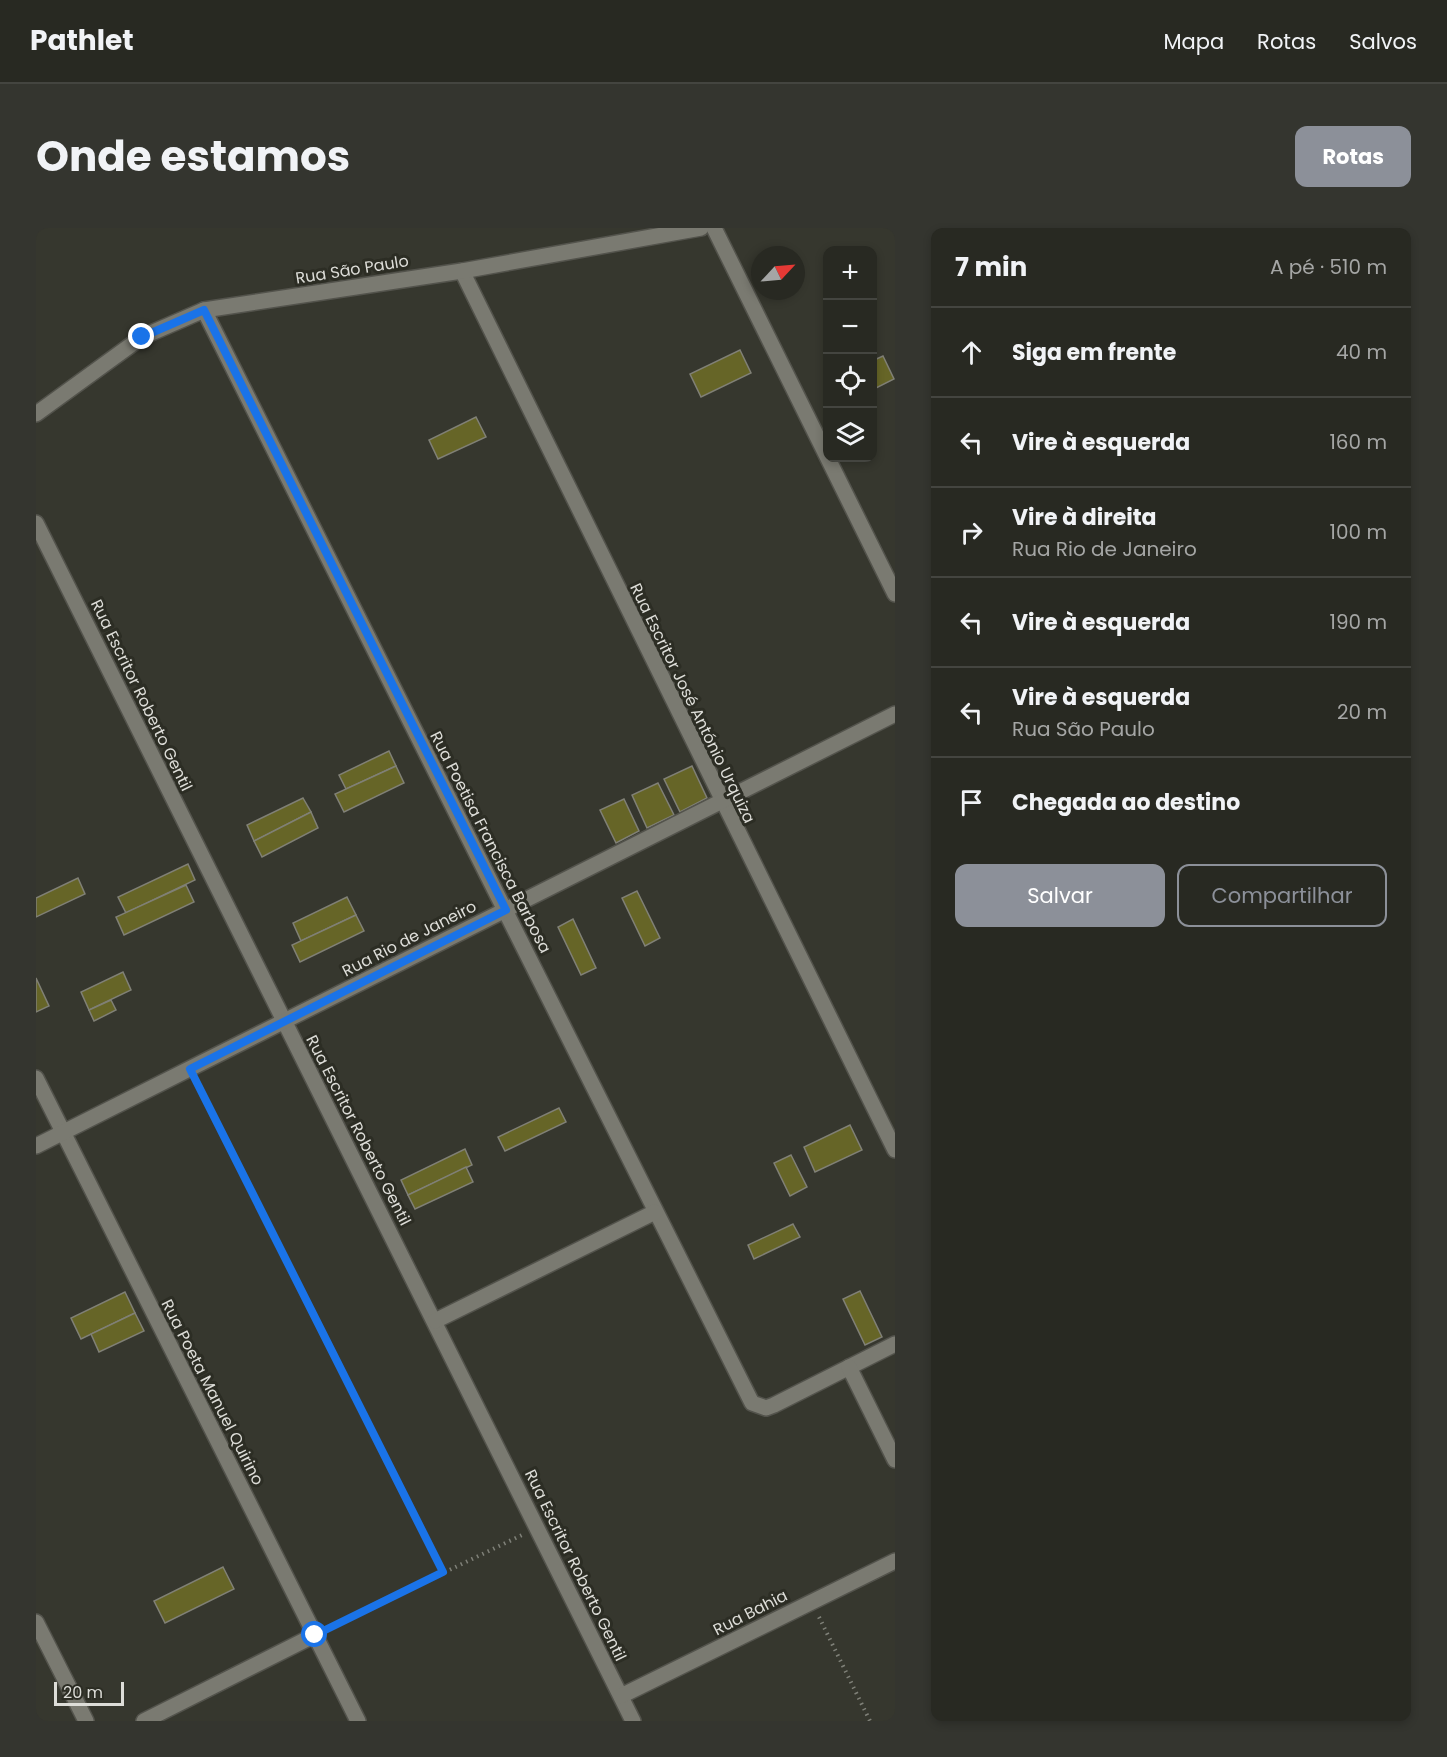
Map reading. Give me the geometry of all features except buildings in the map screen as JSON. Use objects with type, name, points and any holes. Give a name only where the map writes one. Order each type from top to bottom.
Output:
[{"type":"street","name":"Rua São Paulo","points":[[36,414],[142,337],[204,310],[462,271],[701,228]]},
{"type":"street","points":[[714,228],[895,594]]},
{"type":"street","name":"Rua Escritor José António Urquiza","points":[[462,271],[895,1150]]},
{"type":"street","name":"Rua Poetisa Francisca Barbosa","points":[[204,310],[752,1404],[766,1408],[849,1366]]},
{"type":"street","name":"Rua Escritor Roberto Gentil","points":[[36,523],[633,1721]]},
{"type":"street","name":"Rua Rio de Janeiro","points":[[36,1146],[895,714]]},
{"type":"street","name":"Rua Poeta Manuel Quirino","points":[[36,1078],[358,1721]]},
{"type":"street","points":[[435,1321],[655,1212]]},
{"type":"street","points":[[895,1344],[849,1366],[895,1460]]},
{"type":"street","name":"Rua Bahia","points":[[621,1696],[895,1561]]},
{"type":"street","points":[[36,1622],[86,1721]]},
{"type":"street","points":[[144,1721],[315,1635]]},
{"type":"path","points":[[190,1069],[443,1572]]},
{"type":"path","points":[[315,1635],[538,1527]]},
{"type":"path","points":[[811,1602],[870,1721]]},
{"type":"route","points":[[142,337],[204,310],[506,910],[190,1069],[443,1572],[315,1635]]}]
